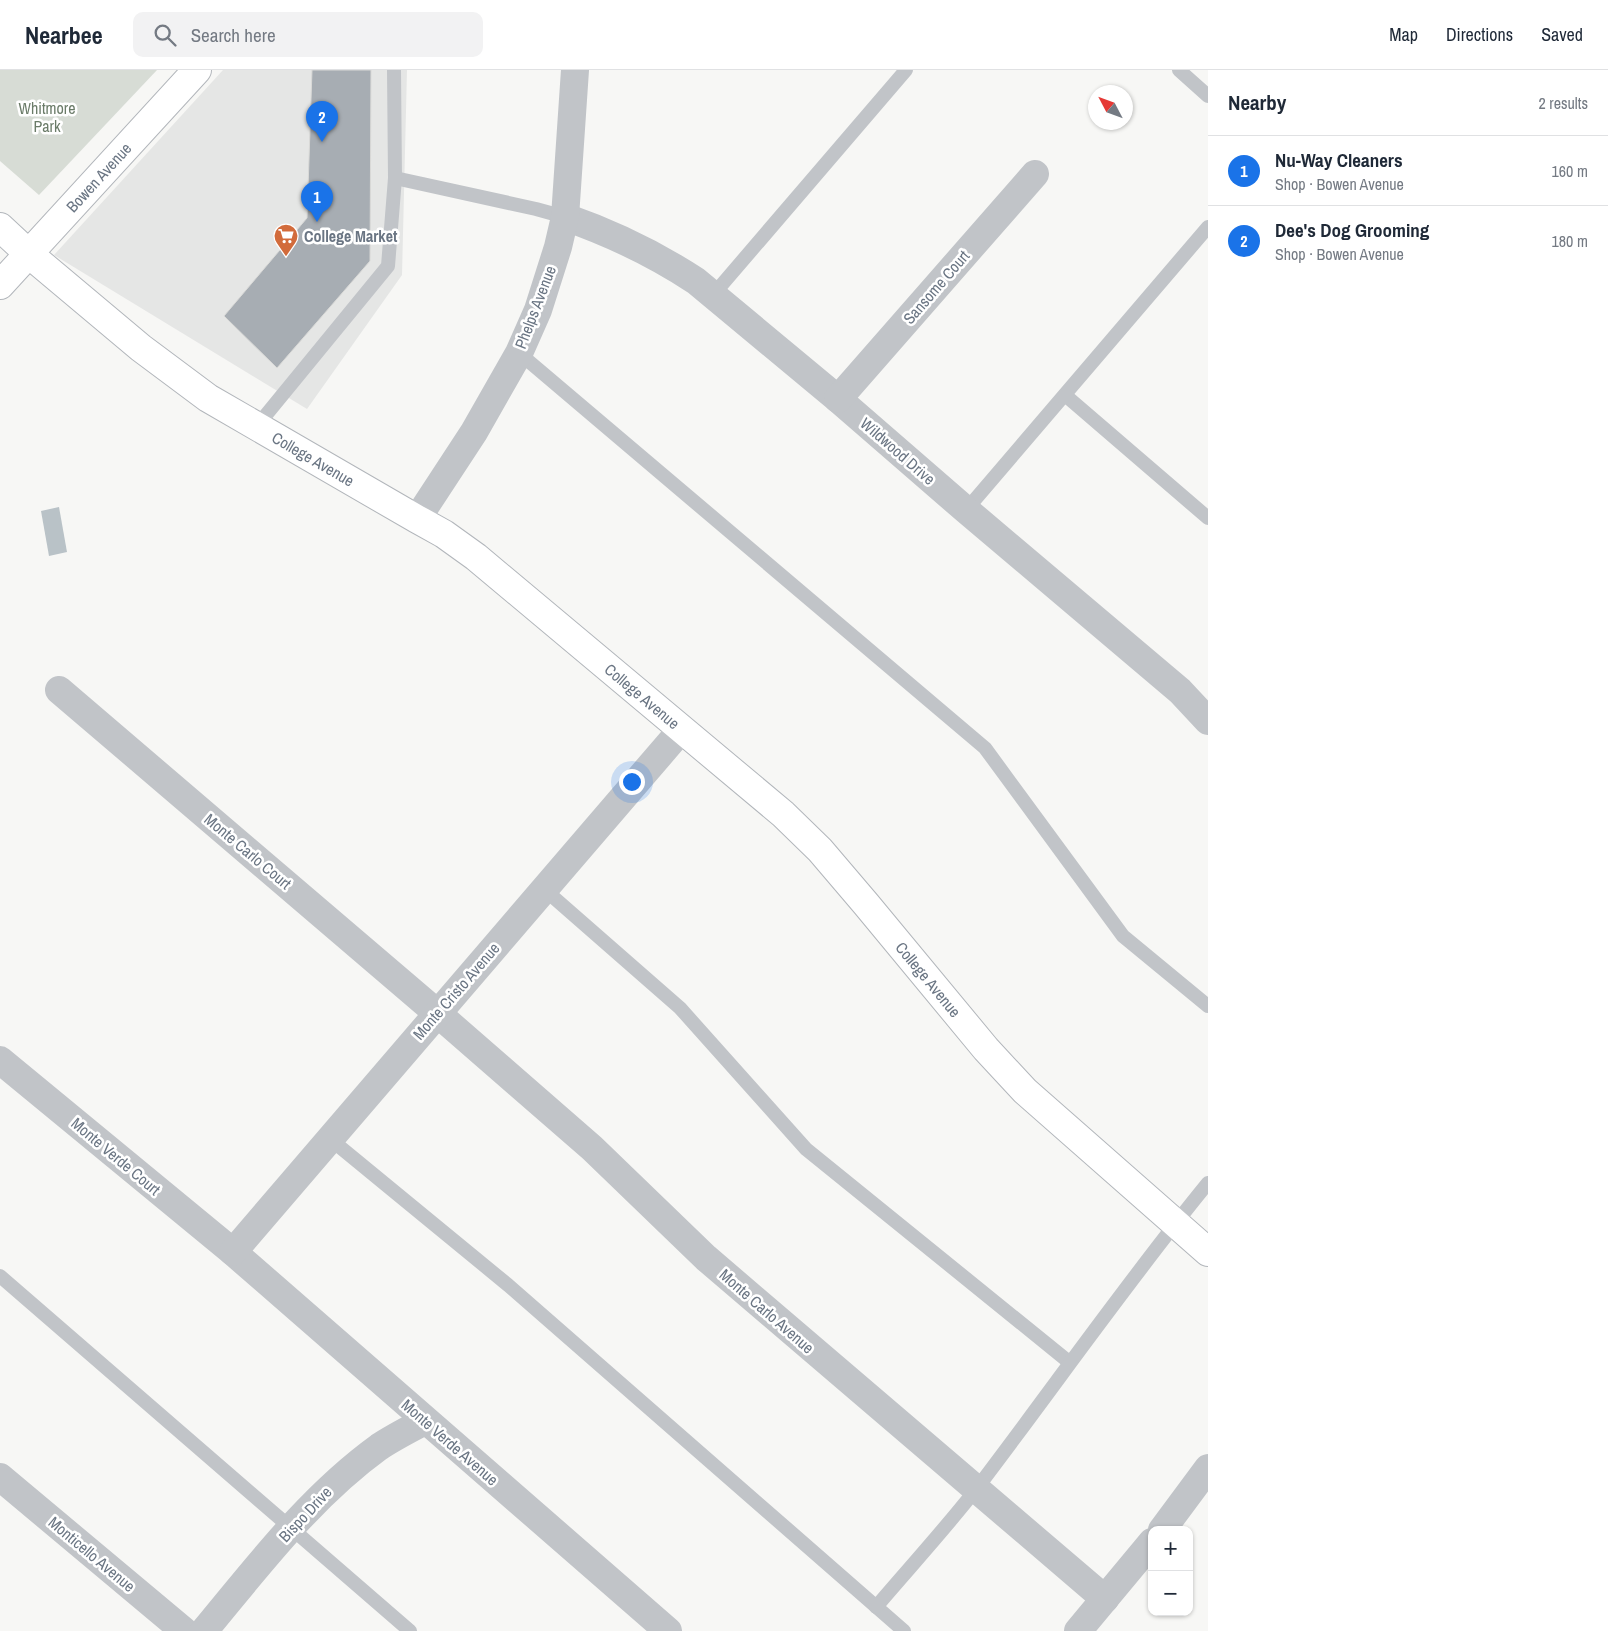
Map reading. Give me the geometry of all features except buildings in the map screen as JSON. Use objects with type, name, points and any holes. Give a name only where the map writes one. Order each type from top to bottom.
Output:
[{"type":"street","name":"Bowen Avenue","points":[[0,285],[197,70]]},
{"type":"street","name":"Phelps Avenue","points":[[417,518],[474,432],[519,353],[538,310],[565,217],[582,72]]},
{"type":"street","name":"Sansome Court","points":[[838,399],[1035,174]]},
{"type":"street","name":"Wildwood Drive","points":[[565,217],[598,228],[671,264],[713,294],[1180,691],[1208,721]]},
{"type":"street","name":"College Avenue","points":[[0,227],[29,254],[170,372],[256,427],[444,534],[482,563],[783,814],[820,850],[986,1049],[1025,1091],[1208,1252]]},
{"type":"street","name":"Monte Carlo Court","points":[[58,690],[437,1012]]},
{"type":"street","name":"Monte Cristo Avenue","points":[[233,1252],[437,1012],[681,730]]},
{"type":"street","name":"Monte Carlo Avenue","points":[[437,1012],[592,1148],[706,1258],[1104,1599]]},
{"type":"street","name":"Monte Verde Court","points":[[0,1060],[233,1252]]},
{"type":"street","name":"Monte Verde Avenue","points":[[233,1252],[668,1631]]},
{"type":"street","name":"Bispo Drive","points":[[204,1631],[290,1528],[334,1484],[380,1447],[425,1420]]},
{"type":"street","points":[[1165,1526],[1208,1468]]},
{"type":"street","name":"Monticello Avenue","points":[[0,1477],[184,1631]]},
{"type":"street","points":[[1078,1631],[1148,1547]]},
{"type":"lane","points":[[256,427],[388,266],[395,178],[394,70]]},
{"type":"lane","points":[[713,294],[906,70]]},
{"type":"lane","points":[[1179,70],[1208,96]]},
{"type":"lane","points":[[395,178],[565,217]]},
{"type":"lane","points":[[966,510],[1208,227]]},
{"type":"lane","points":[[519,353],[985,748],[1123,936],[1208,1006]]},
{"type":"lane","points":[[1065,395],[1208,518]]},
{"type":"lane","points":[[544,889],[680,1008],[806,1149],[1069,1362]]},
{"type":"lane","points":[[329,1138],[508,1285],[904,1631]]},
{"type":"lane","points":[[876,1607],[976,1489],[1069,1362],[1208,1183]]},
{"type":"lane","points":[[0,1276],[410,1631]]},
{"type":"shaded area","points":[[223,70],[407,70],[402,275],[307,409],[54,255]]},
{"type":"shaded area","points":[[59,507],[67,552],[49,556],[41,511]]},
{"type":"green space","name":"Whitmore Park","points":[[0,70],[157,70],[39,195],[0,161]]},
{"type":"place","name":"Dee's Dog Grooming","points":[[322,142]]},
{"type":"place","name":"Nu-Way Cleaners","points":[[317,222]]},
{"type":"place","name":"College Market","points":[[286,257]]}]
